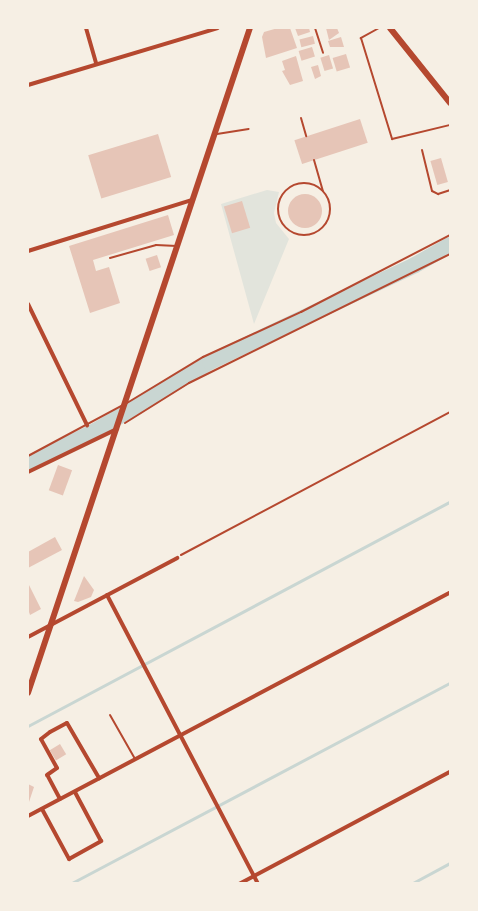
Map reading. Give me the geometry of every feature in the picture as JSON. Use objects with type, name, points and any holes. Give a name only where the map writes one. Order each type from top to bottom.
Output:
[{"type":"highway","points":[[390,28],[450,103]]},
{"type":"main road","points":[[28,692],[250,28]]},
{"type":"street","points":[[86,28],[96,64]]},
{"type":"street","points":[[28,85],[218,28]]},
{"type":"street","points":[[28,250],[192,200]]},
{"type":"street","points":[[28,304],[30,313],[87,425]]},
{"type":"street","points":[[28,472],[117,429]]},
{"type":"street","points":[[28,637],[177,558]]},
{"type":"street","points":[[28,816],[450,593]]},
{"type":"street","points":[[107,595],[258,884]]},
{"type":"street","points":[[60,799],[46,775],[57,768],[41,739],[50,732],[67,723],[98,778]]},
{"type":"street","points":[[239,884],[450,772]]},
{"type":"street","points":[[42,809],[68,859],[101,841],[75,792]]},
{"type":"lane","points":[[315,28],[323,53]]},
{"type":"lane","points":[[380,28],[361,38],[392,138],[418,134],[450,125]]},
{"type":"lane","points":[[216,133],[249,129]]},
{"type":"lane","points":[[422,150],[432,191],[438,194],[450,190]]},
{"type":"lane","points":[[28,456],[125,404],[203,357],[300,312],[450,234]]},
{"type":"lane","points":[[110,258],[156,245],[177,246]]},
{"type":"lane","points":[[110,715],[135,759]]},
{"type":"path","points":[[301,118],[306,136]]},
{"type":"path","points":[[314,160],[330,208],[326,223],[321,230],[306,236],[290,232],[284,226],[278,210],[279,201],[290,187],[308,183],[323,191]]},
{"type":"path","points":[[117,429],[189,382],[450,254]]},
{"type":"path","points":[[177,558],[450,412]]},
{"type":"shaded area","points":[[267,190],[279,192],[274,213],[276,223],[289,239],[254,324],[221,204]]},
{"type":"building","points":[[278,28],[290,28],[297,48],[266,58],[262,37],[264,32]]},
{"type":"building","points":[[295,28],[309,28],[310,32],[298,36]]},
{"type":"building","points":[[326,28],[337,28],[339,33],[329,40]]},
{"type":"building","points":[[313,36],[315,44],[301,47],[299,39]]},
{"type":"building","points":[[341,37],[344,47],[330,47],[328,41]]},
{"type":"building","points":[[312,47],[315,57],[302,61],[299,51]]},
{"type":"building","points":[[346,54],[350,67],[337,71],[333,58]]},
{"type":"building","points":[[329,55],[333,68],[324,71],[320,58]]},
{"type":"building","points":[[296,56],[303,81],[290,85],[282,71],[285,70],[282,61]]},
{"type":"building","points":[[318,65],[321,76],[315,79],[311,67]]},
{"type":"building","points":[[360,119],[368,143],[302,164],[294,140]]},
{"type":"building","points":[[158,134],[171,177],[101,198],[88,155]]},
{"type":"building","points":[[441,158],[448,182],[437,185],[430,161]]},
{"type":"building","points":[[305,194],[317,199],[322,211],[317,223],[305,228],[293,223],[288,211],[293,199]]},
{"type":"building","points":[[242,201],[250,228],[232,233],[224,207]]},
{"type":"building","points":[[168,215],[174,235],[93,260],[96,271],[109,267],[120,303],[90,313],[69,246]]},
{"type":"building","points":[[157,255],[161,267],[150,271],[146,259]]},
{"type":"building","points":[[58,465],[72,470],[63,496],[49,490]]},
{"type":"building","points":[[55,537],[62,550],[28,568],[28,552]]},
{"type":"building","points":[[84,576],[94,590],[91,597],[78,602],[74,601]]},
{"type":"building","points":[[28,583],[41,609],[30,615],[28,609]]},
{"type":"building","points":[[60,744],[66,754],[56,760],[50,750]]},
{"type":"building","points":[[28,784],[34,787],[28,805]]},
{"type":"waterway","points":[[28,464],[95,431],[210,362],[415,265],[450,245]]},
{"type":"waterway","points":[[28,726],[450,502]]},
{"type":"waterway","points":[[70,884],[450,683]]},
{"type":"waterway","points":[[411,884],[450,863]]}]
